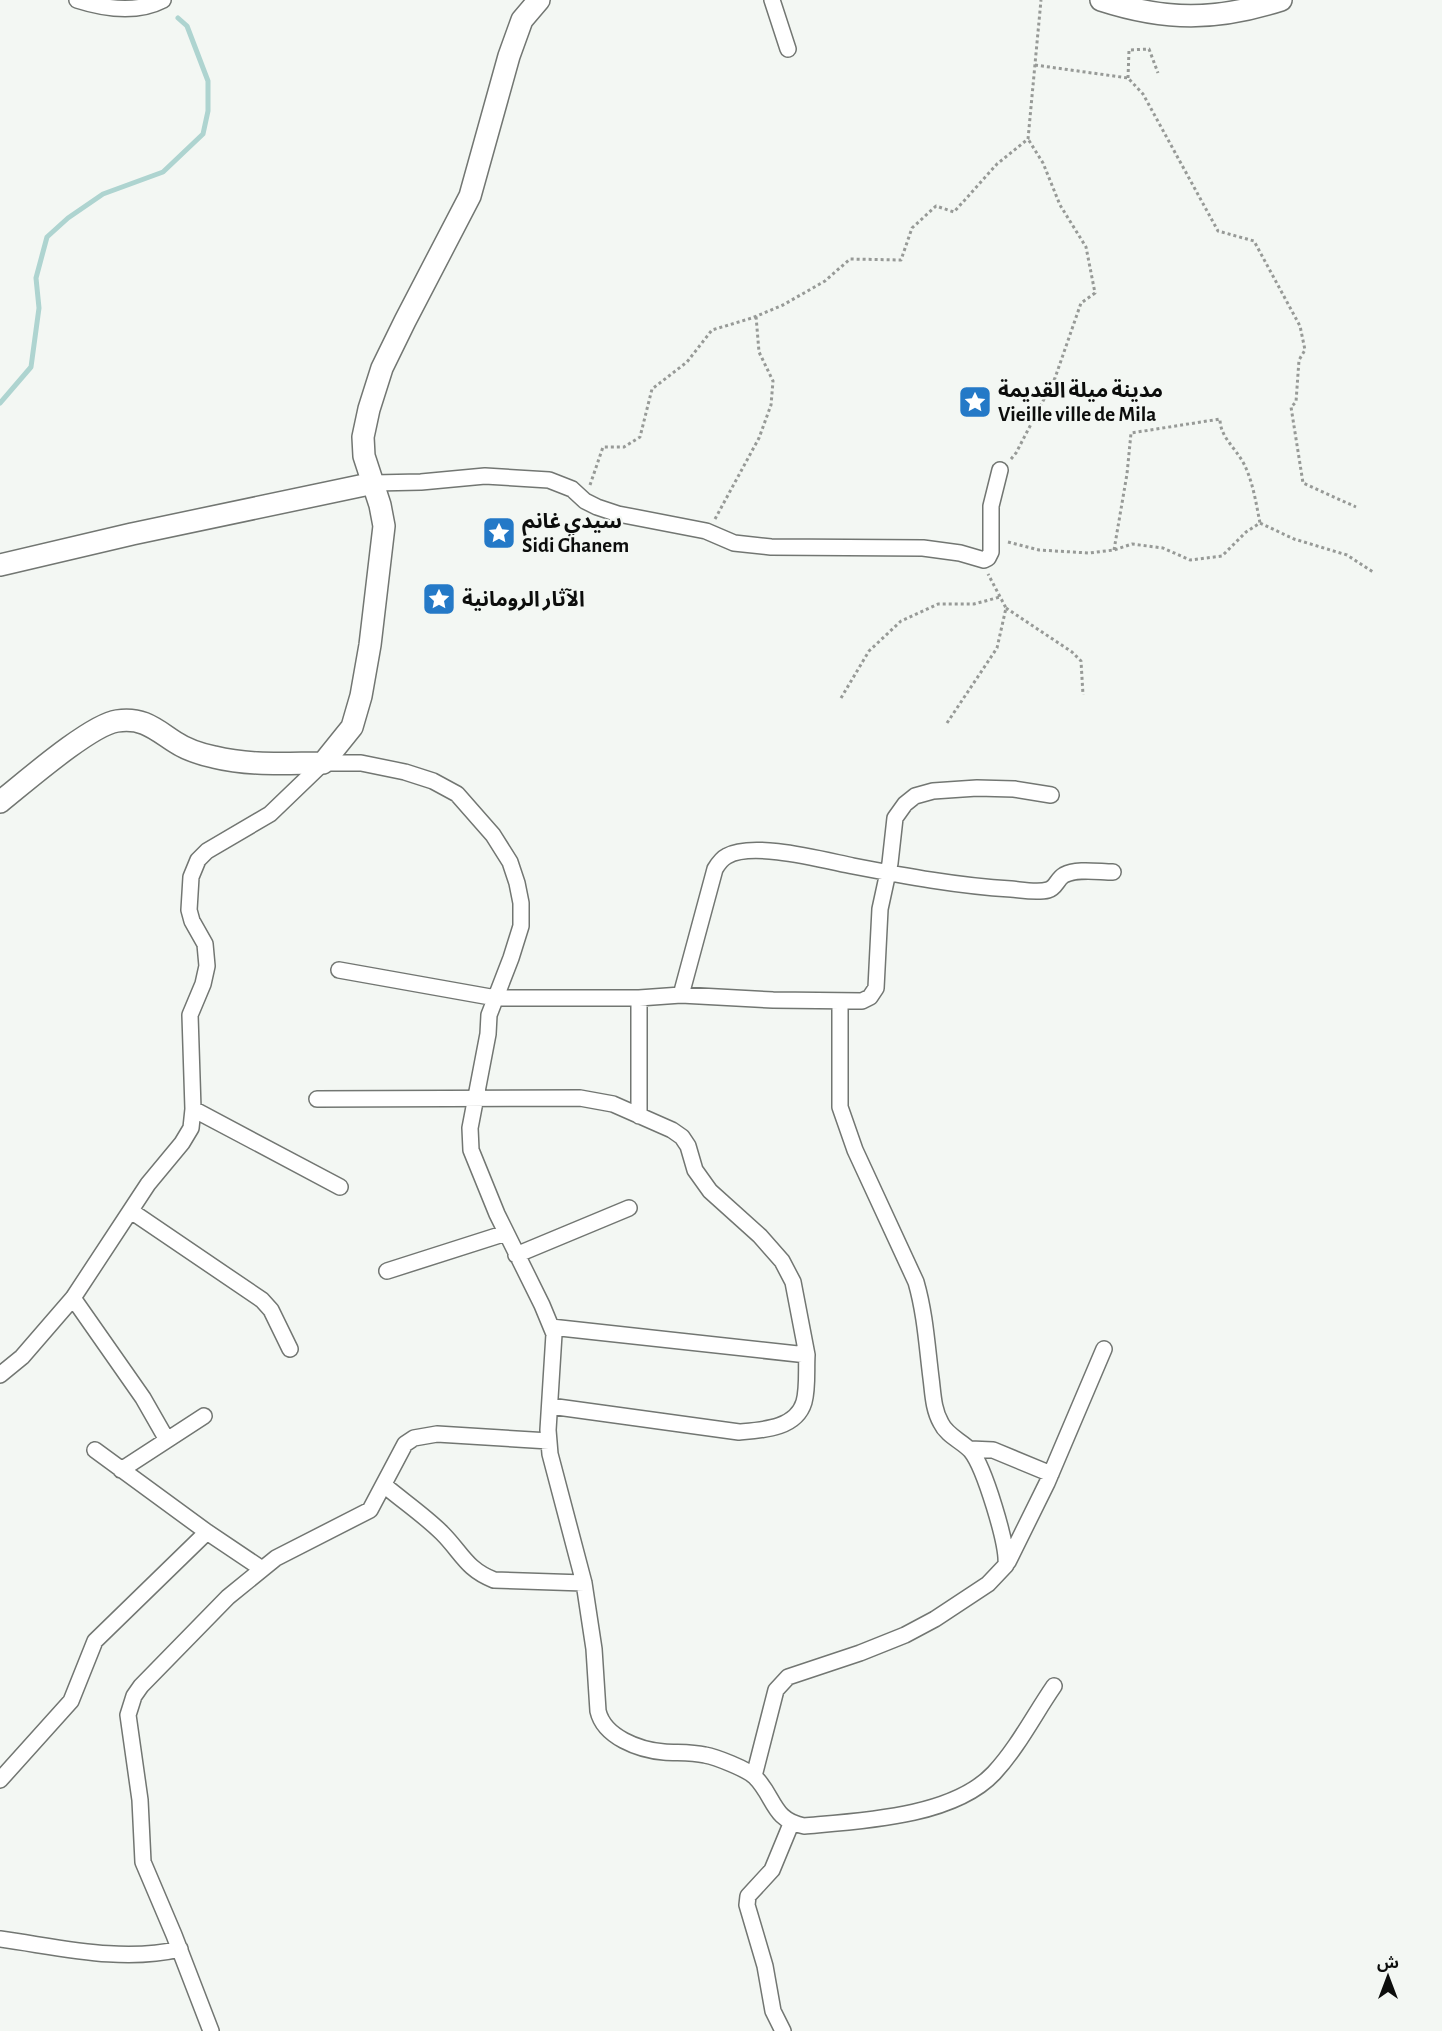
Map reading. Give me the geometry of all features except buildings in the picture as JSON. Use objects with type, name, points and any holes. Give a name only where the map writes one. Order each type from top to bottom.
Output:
[{"type":"main road","points":[[0,802],[88,734],[117,721],[149,724],[176,743],[195,752],[249,764],[323,763],[352,727],[361,696],[370,645],[384,526],[374,483],[364,456],[363,437],[369,409],[382,368],[470,196],[509,56],[522,20],[539,0]]},
{"type":"main road","points":[[1101,0],[1171,16],[1212,15],[1281,0]]},
{"type":"main road","points":[[0,565],[132,534],[374,483]]},
{"type":"street","points":[[77,0],[98,7],[124,9],[153,5],[163,0]]},
{"type":"street","points":[[772,0],[788,49]]},
{"type":"street","points":[[374,483],[421,482],[485,476],[549,480],[572,489],[585,501],[618,514],[709,532],[734,543],[771,547],[923,548],[960,553],[984,560],[990,555],[991,506],[1000,470]]},
{"type":"street","points":[[0,1375],[22,1357],[73,1298],[148,1184],[182,1143],[191,1128],[193,1109],[190,1015],[203,984],[207,957],[205,944],[192,921],[189,910],[191,877],[198,860],[207,851],[270,814],[323,763],[361,763],[405,772],[433,781],[457,794],[493,835],[510,862],[517,883],[521,903],[521,926],[489,1015],[488,1034],[470,1128],[471,1150],[506,1233],[554,1334],[550,1454],[584,1584],[594,1648],[600,1721],[614,1735],[643,1749],[705,1755],[754,1776],[783,1818],[791,1824],[804,1827],[898,1817],[972,1792],[993,1774],[1014,1750],[1054,1686]]},
{"type":"street","points":[[339,970],[496,998],[639,998],[681,995],[862,1001],[870,997],[876,988],[880,909],[888,873],[895,818],[905,804],[915,796],[977,788],[1014,789],[1051,795]]},
{"type":"street","points":[[681,995],[715,870],[728,855],[741,851],[776,851],[888,873],[988,888],[1035,891],[1048,890],[1055,886],[1061,877],[1071,872],[1113,872]]},
{"type":"street","points":[[639,998],[639,1116]]},
{"type":"street","points":[[840,1001],[840,1107],[855,1150],[916,1282],[922,1303],[934,1403],[941,1424],[955,1439],[970,1449],[979,1463],[1006,1545],[1006,1564]]},
{"type":"street","points":[[317,1099],[564,1096],[613,1104],[672,1130],[682,1137],[688,1146],[695,1170],[710,1191],[760,1236],[782,1261],[793,1282],[807,1355],[805,1401],[799,1414],[770,1429],[740,1432],[550,1406]]},
{"type":"street","points":[[193,1109],[340,1188]]},
{"type":"street","points":[[516,1255],[629,1208]]},
{"type":"street","points":[[131,1211],[262,1300],[271,1310],[290,1349]]},
{"type":"street","points":[[387,1271],[506,1233]]},
{"type":"street","points":[[73,1298],[143,1398],[168,1440]]},
{"type":"street","points":[[551,1327],[807,1355]]},
{"type":"street","points":[[754,1776],[776,1690],[788,1677],[905,1635],[935,1619],[988,1584],[1006,1564],[1051,1474],[1104,1350]]},
{"type":"street","points":[[120,1470],[204,1416]]},
{"type":"street","points":[[211,2031],[180,1949],[143,1862],[140,1800],[128,1715],[134,1696],[141,1686],[228,1597],[262,1569],[276,1558],[370,1510],[405,1444],[414,1438],[437,1434],[549,1441]]},
{"type":"street","points":[[970,1449],[993,1450],[1051,1474]]},
{"type":"street","points":[[95,1450],[262,1569]]},
{"type":"street","points":[[384,1485],[441,1533],[470,1567],[481,1575],[494,1580],[584,1584]]},
{"type":"street","points":[[0,1780],[71,1701],[95,1641],[207,1532]]},
{"type":"street","points":[[783,2031],[773,2011],[765,1966],[747,1905],[748,1896],[772,1870],[791,1824]]},
{"type":"street","points":[[0,1939],[115,1954],[156,1955],[180,1949]]},
{"type":"path","points":[[1000,470],[1016,453],[1055,378],[1082,303],[1095,292],[1086,247],[1060,205],[1043,163],[1028,139],[1041,0]]},
{"type":"path","points":[[1128,78],[1129,50],[1149,50],[1158,73]]},
{"type":"path","points":[[1035,65],[1128,78],[1143,94],[1218,231],[1254,241],[1300,326],[1305,350],[1299,360],[1296,402],[1291,407],[1303,483],[1356,507]]},
{"type":"path","points":[[585,501],[603,447],[624,447],[640,437],[652,388],[687,362],[712,330],[783,305],[825,281],[850,259],[901,260],[912,228],[936,206],[954,212],[997,164],[1028,139]]},
{"type":"path","points":[[709,532],[759,438],[771,405],[773,381],[759,352],[756,316]]},
{"type":"path","points":[[1114,550],[1128,474],[1131,433],[1220,419],[1220,430],[1243,461],[1251,482],[1260,524]]},
{"type":"path","points":[[992,538],[1039,550],[1089,553],[1114,550],[1132,544],[1163,549],[1190,560],[1222,556],[1246,532],[1260,524]]},
{"type":"path","points":[[1260,524],[1294,539],[1347,555],[1373,572]]},
{"type":"path","points":[[980,559],[1006,608],[1072,652],[1081,661],[1083,695]]},
{"type":"path","points":[[841,698],[869,651],[902,621],[938,604],[974,604],[1000,597]]},
{"type":"path","points":[[947,723],[997,648],[1006,608]]},
{"type":"waterway","points":[[0,403],[31,367],[39,308],[36,278],[47,237],[68,218],[103,194],[163,172],[203,134],[208,111],[208,81],[187,26],[178,18]]},
{"type":"place","name":"مدينة ميلة القديمة Vieille ville de Mila","points":[[975,402]]},
{"type":"place","name":"سيدي غانم Sidi Ghanem","points":[[499,533]]},
{"type":"place","name":"الآثار الرومانية","points":[[439,599]]}]
